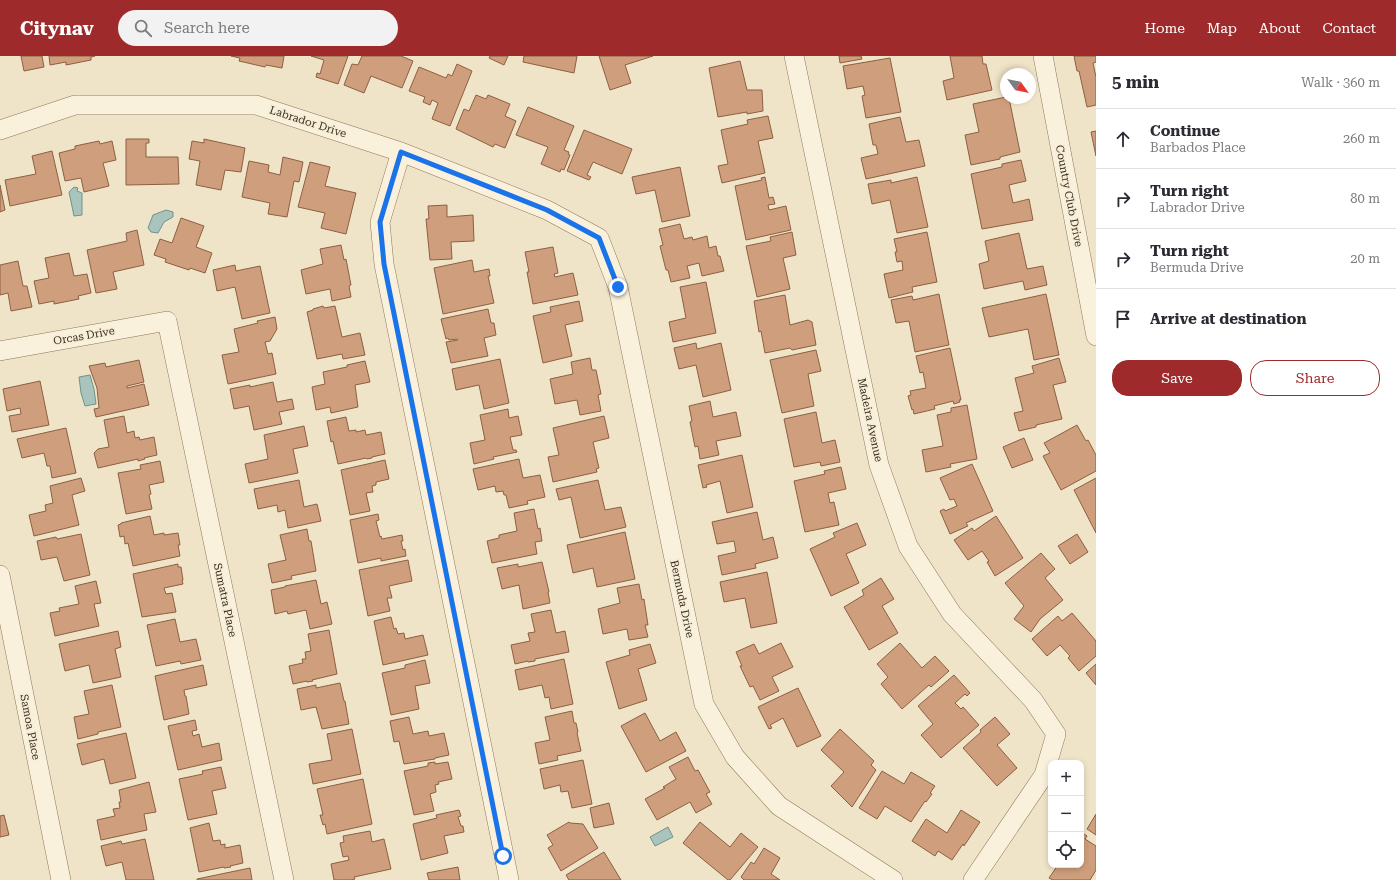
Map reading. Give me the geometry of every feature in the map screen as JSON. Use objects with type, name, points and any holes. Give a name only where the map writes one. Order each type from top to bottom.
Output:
[{"type":"street","name":"Madeira Avenue","points":[[794,56],[879,465],[908,546],[952,614],[1033,700],[1056,734],[1044,775],[974,880]]},
{"type":"street","name":"Country Club Drive","points":[[1043,56],[1089,264],[1096,336]]},
{"type":"street","name":"Labrador Drive","points":[[0,130],[75,105],[256,105],[401,152],[547,210],[599,238]]},
{"type":"street","points":[[401,152],[380,222],[384,264],[509,880]]},
{"type":"street","name":"Bermuda Drive","points":[[599,238],[618,287],[704,704],[735,757],[779,806],[893,880]]},
{"type":"street","name":"Orcas Drive","points":[[0,351],[167,321]]},
{"type":"street","name":"Sumatra Place","points":[[167,321],[284,880]]},
{"type":"street","name":"Samoa Place","points":[[0,575],[61,880]]},
{"type":"water","points":[[74,187],[78,188],[77,191],[82,193],[82,215],[74,216],[69,192]]},
{"type":"water","points":[[166,210],[173,212],[173,217],[164,222],[158,233],[151,232],[148,228],[153,215]]},
{"type":"water","points":[[90,375],[96,404],[85,406],[81,393],[79,377]]},
{"type":"water","points":[[668,827],[673,837],[655,846],[650,837]]},
{"type":"building","points":[[21,56],[42,56],[44,67],[24,71]]},
{"type":"building","points":[[49,56],[95,56],[91,57],[91,60],[66,65],[66,62],[50,65]]},
{"type":"building","points":[[231,56],[284,56],[282,68],[266,65],[265,67],[239,61],[240,58]]},
{"type":"building","points":[[311,56],[348,56],[338,84],[316,77],[317,73],[320,74],[324,60]]},
{"type":"building","points":[[362,56],[401,56],[413,61],[402,88],[371,76],[364,93],[344,85],[352,64],[358,65]]},
{"type":"building","points":[[490,56],[508,56],[504,65],[489,58]]},
{"type":"building","points":[[524,56],[577,56],[574,73],[523,62]]},
{"type":"building","points":[[599,56],[653,56],[625,65],[631,83],[610,90]]},
{"type":"building","points":[[839,56],[861,56],[862,59],[840,63]]},
{"type":"building","points":[[950,56],[982,56],[983,64],[986,64],[992,90],[947,100],[943,81],[954,78]]},
{"type":"building","points":[[1074,56],[1096,56],[1096,62],[1093,63],[1096,77],[1096,105],[1087,107]]},
{"type":"building","points":[[890,58],[901,112],[866,118],[862,96],[865,95],[863,86],[847,89],[843,66]]},
{"type":"building","points":[[740,61],[747,90],[762,90],[763,111],[718,117],[709,68]]},
{"type":"building","points":[[457,64],[472,71],[450,126],[432,119],[438,103],[432,100],[430,105],[423,102],[425,97],[409,91],[419,67],[446,78],[448,74],[452,76]]},
{"type":"building","points":[[476,95],[486,99],[488,95],[510,104],[505,116],[516,121],[505,148],[495,144],[493,147],[456,129],[464,109],[469,111]]},
{"type":"building","points":[[1000,98],[1000,104],[1010,104],[1020,152],[1000,157],[1000,159],[971,165],[965,135],[979,132],[973,104]]},
{"type":"building","points":[[528,107],[574,126],[564,150],[569,152],[568,154],[570,155],[564,170],[561,169],[560,172],[541,164],[548,147],[516,135]]},
{"type":"building","points":[[768,116],[773,138],[758,141],[765,173],[722,183],[718,166],[728,164],[721,130],[748,124],[747,120]]},
{"type":"building","points":[[900,117],[906,142],[919,140],[925,166],[866,179],[861,158],[878,154],[876,145],[873,145],[869,124]]},
{"type":"building","points":[[584,130],[632,149],[622,174],[593,162],[587,175],[591,177],[589,180],[567,171]]},
{"type":"building","points":[[1096,131],[1096,156],[1091,132]]},
{"type":"building","points":[[126,139],[149,139],[149,143],[146,143],[146,157],[178,157],[179,184],[126,185]]},
{"type":"building","points":[[204,139],[245,148],[241,172],[225,170],[221,190],[196,185],[200,161],[189,159],[192,141],[204,143]]},
{"type":"building","points":[[99,141],[100,144],[112,141],[116,160],[103,163],[109,186],[84,192],[81,178],[65,181],[59,153],[75,149],[75,146]]},
{"type":"building","points":[[52,151],[62,195],[10,206],[5,180],[36,174],[32,156]]},
{"type":"building","points":[[283,157],[303,162],[299,182],[294,181],[287,217],[268,214],[270,203],[242,197],[249,161],[269,165],[268,172],[280,175]]},
{"type":"building","points":[[1021,160],[1026,181],[1009,185],[1013,203],[1029,199],[1033,220],[982,229],[971,174],[1002,167],[1002,164]]},
{"type":"building","points":[[310,162],[330,167],[325,186],[356,193],[346,234],[321,228],[325,213],[298,207]]},
{"type":"building","points":[[680,167],[690,216],[662,222],[655,190],[636,194],[632,177]]},
{"type":"building","points":[[765,177],[769,198],[773,197],[775,204],[768,205],[769,210],[786,206],[791,230],[746,240],[735,186],[762,180],[761,178]]},
{"type":"building","points":[[917,177],[928,227],[897,233],[890,200],[872,204],[868,184],[891,180],[891,183]]},
{"type":"building","points":[[0,185],[5,210],[0,212]]},
{"type":"building","points":[[447,205],[447,217],[473,215],[474,241],[451,242],[452,259],[430,260],[426,219],[429,219],[428,206]]},
{"type":"building","points":[[181,218],[204,226],[196,247],[212,253],[205,273],[190,268],[189,270],[165,262],[166,259],[154,255],[160,239],[172,243]]},
{"type":"building","points":[[680,224],[684,239],[692,237],[693,240],[707,236],[709,248],[716,246],[724,271],[702,276],[699,263],[687,266],[690,278],[671,282],[668,270],[666,270],[660,246],[663,245],[659,229]]},
{"type":"building","points":[[137,230],[144,265],[113,272],[117,289],[96,293],[87,250],[127,241],[126,233]]},
{"type":"building","points":[[792,232],[796,255],[783,258],[790,289],[757,297],[746,246],[771,241],[770,237]]},
{"type":"building","points":[[927,232],[937,282],[912,287],[913,292],[889,298],[884,274],[903,270],[902,261],[897,262],[895,252],[897,252],[894,239]]},
{"type":"building","points":[[1019,233],[1027,269],[1043,266],[1047,285],[1025,290],[1023,281],[984,289],[979,264],[989,261],[985,241]]},
{"type":"building","points":[[341,245],[344,260],[346,259],[351,285],[349,286],[351,297],[332,301],[330,289],[306,294],[301,270],[323,264],[320,249]]},
{"type":"building","points":[[553,247],[558,273],[554,274],[555,277],[573,273],[578,295],[533,304],[525,252]]},
{"type":"building","points":[[69,253],[74,276],[87,274],[91,293],[78,296],[79,299],[54,304],[54,301],[39,304],[34,281],[49,278],[45,258]]},
{"type":"building","points":[[472,260],[474,272],[489,269],[490,276],[488,276],[494,303],[443,314],[434,268]]},
{"type":"building","points":[[18,261],[23,286],[27,286],[32,307],[11,311],[8,293],[0,295],[0,265]]},
{"type":"building","points":[[235,265],[236,271],[260,266],[270,313],[242,319],[235,287],[217,291],[213,270]]},
{"type":"building","points":[[706,282],[716,333],[673,342],[669,322],[686,318],[680,287]]},
{"type":"building","points":[[939,294],[949,345],[915,352],[909,321],[896,323],[891,300],[912,296],[913,300]]},
{"type":"building","points":[[1046,294],[1059,355],[1034,360],[1028,329],[989,337],[982,308]]},
{"type":"building","points":[[785,295],[790,325],[808,320],[812,322],[816,345],[792,350],[790,348],[765,353],[761,331],[759,332],[754,301]]},
{"type":"building","points":[[579,301],[583,321],[565,325],[572,356],[543,363],[533,316],[551,312],[550,307]]},
{"type":"building","points":[[323,306],[324,308],[335,306],[342,337],[360,333],[365,355],[343,359],[342,354],[317,359],[307,312]]},
{"type":"building","points":[[488,309],[491,323],[494,323],[496,335],[484,338],[488,356],[451,363],[446,342],[458,340],[446,339],[441,319]]},
{"type":"building","points":[[275,317],[277,329],[270,341],[265,342],[268,354],[272,353],[276,374],[228,384],[222,355],[239,352],[234,329],[258,323],[257,321]]},
{"type":"building","points":[[696,343],[697,349],[721,343],[731,390],[703,397],[696,365],[679,369],[674,348]]},
{"type":"building","points":[[950,348],[961,400],[959,400],[960,402],[954,404],[953,401],[934,406],[935,409],[914,414],[908,396],[911,395],[910,391],[926,388],[923,372],[920,373],[916,356]]},
{"type":"building","points":[[816,350],[821,371],[808,374],[814,406],[782,413],[770,360]]},
{"type":"building","points":[[590,358],[592,370],[596,370],[601,394],[598,395],[601,411],[580,415],[577,400],[555,404],[550,379],[573,374],[571,362]]},
{"type":"building","points":[[1059,358],[1066,382],[1053,385],[1062,419],[1036,425],[1036,427],[1019,431],[1014,413],[1023,411],[1015,378],[1034,373],[1032,366]]},
{"type":"building","points":[[500,359],[509,403],[484,409],[479,385],[456,390],[452,369]]},
{"type":"building","points":[[139,360],[144,382],[127,386],[127,388],[144,384],[149,405],[96,417],[94,409],[99,408],[97,388],[89,366],[105,363],[106,367]]},
{"type":"building","points":[[365,361],[370,382],[355,385],[358,407],[331,413],[330,407],[316,410],[312,387],[325,384],[323,372],[347,367],[347,365]]},
{"type":"building","points":[[40,381],[49,425],[12,432],[9,416],[21,414],[20,408],[7,411],[3,389]]},
{"type":"building","points":[[273,382],[277,402],[292,399],[294,409],[279,412],[282,424],[254,430],[249,406],[234,409],[230,389],[250,385],[250,387]]},
{"type":"building","points":[[710,401],[713,417],[736,412],[741,436],[716,441],[719,455],[700,459],[698,446],[695,447],[690,422],[692,421],[689,406]]},
{"type":"building","points":[[967,405],[977,459],[950,464],[951,467],[926,472],[922,450],[943,446],[937,415],[951,412],[951,408]]},
{"type":"building","points":[[508,409],[509,418],[518,416],[522,435],[510,437],[513,450],[516,450],[517,452],[493,457],[494,459],[474,464],[470,443],[485,440],[480,415]]},
{"type":"building","points":[[816,412],[822,443],[835,440],[840,462],[821,466],[820,462],[794,467],[784,419]]},
{"type":"building","points":[[124,416],[127,433],[134,431],[135,438],[139,437],[140,440],[154,437],[157,455],[138,461],[138,459],[98,468],[94,453],[98,449],[109,447],[104,420]]},
{"type":"building","points":[[604,416],[609,438],[593,442],[599,468],[596,469],[597,472],[553,482],[548,457],[559,455],[553,428]]},
{"type":"building","points":[[346,417],[349,431],[356,430],[356,432],[365,430],[366,435],[381,432],[385,454],[372,458],[338,464],[333,441],[331,442],[327,421]]},
{"type":"building","points":[[1077,425],[1086,441],[1088,440],[1096,455],[1096,471],[1061,490],[1043,456],[1050,453],[1044,443]]},
{"type":"building","points":[[304,426],[308,446],[293,449],[298,473],[249,483],[245,464],[268,459],[264,435]]},
{"type":"building","points":[[66,428],[76,473],[52,478],[50,466],[47,466],[44,453],[22,458],[17,439]]},
{"type":"building","points":[[1024,438],[1033,460],[1012,468],[1003,447]]},
{"type":"building","points":[[742,455],[753,507],[727,513],[720,481],[706,485],[707,487],[703,488],[698,465]]},
{"type":"building","points":[[519,459],[523,478],[540,475],[545,497],[527,501],[528,504],[509,508],[506,495],[504,495],[503,491],[496,492],[495,486],[478,490],[473,469]]},
{"type":"building","points":[[385,460],[389,479],[376,482],[376,485],[372,486],[373,492],[366,493],[370,511],[350,515],[341,470]]},
{"type":"building","points":[[160,461],[164,482],[149,485],[151,494],[149,495],[152,509],[126,514],[118,473],[141,469],[140,465]]},
{"type":"building","points":[[972,464],[993,511],[966,523],[968,526],[950,534],[940,511],[944,509],[945,511],[957,506],[954,499],[950,500],[940,478]]},
{"type":"building","points":[[841,467],[846,489],[828,493],[830,503],[834,502],[839,525],[805,532],[794,481],[825,474],[824,471]]},
{"type":"building","points":[[81,478],[85,491],[72,495],[79,525],[34,536],[29,515],[46,511],[45,505],[53,503],[50,486]]},
{"type":"building","points":[[1096,478],[1096,533],[1074,490]]},
{"type":"building","points":[[299,480],[304,507],[317,504],[321,521],[288,528],[285,510],[278,512],[277,505],[258,509],[254,489]]},
{"type":"building","points":[[598,480],[605,510],[621,507],[626,527],[580,538],[571,497],[559,500],[556,489]]},
{"type":"building","points":[[534,509],[538,529],[540,528],[542,541],[535,542],[537,554],[492,563],[487,541],[499,538],[499,535],[517,531],[514,513]]},
{"type":"building","points":[[757,512],[763,540],[773,537],[778,558],[755,564],[756,568],[722,575],[718,556],[736,552],[734,541],[717,544],[712,522]]},
{"type":"building","points":[[378,514],[379,520],[376,521],[380,537],[381,536],[382,539],[402,535],[403,541],[401,541],[403,550],[405,549],[406,556],[381,561],[381,558],[358,563],[350,520]]},
{"type":"building","points":[[150,516],[154,535],[178,533],[180,556],[133,566],[128,543],[125,544],[124,536],[120,537],[118,525]]},
{"type":"building","points":[[996,516],[1023,558],[995,576],[987,562],[989,561],[982,551],[968,560],[954,540],[972,528],[974,531]]},
{"type":"building","points":[[857,523],[866,545],[846,554],[859,583],[831,596],[810,549],[835,537],[833,533]]},
{"type":"building","points":[[307,529],[309,541],[311,541],[316,571],[291,576],[292,579],[272,583],[268,564],[286,560],[280,535]]},
{"type":"building","points":[[625,532],[635,579],[597,587],[593,568],[573,573],[567,545]]},
{"type":"building","points":[[81,534],[90,575],[64,581],[57,557],[41,560],[37,541]]},
{"type":"building","points":[[1077,534],[1088,552],[1070,564],[1058,546]]},
{"type":"building","points":[[1041,553],[1055,569],[1045,578],[1063,600],[1040,619],[1031,632],[1014,619],[1024,606],[1005,583]]},
{"type":"building","points":[[408,560],[412,581],[389,586],[392,598],[387,598],[390,611],[368,616],[359,570]]},
{"type":"building","points":[[542,562],[550,603],[523,609],[519,585],[502,589],[497,568],[518,564],[518,567]]},
{"type":"building","points":[[178,564],[178,567],[181,567],[183,584],[164,588],[166,594],[172,593],[176,612],[142,617],[133,574]]},
{"type":"building","points":[[767,572],[777,623],[751,628],[745,598],[724,602],[720,582]]},
{"type":"building","points":[[881,578],[894,599],[882,606],[898,633],[869,650],[844,607],[864,595],[862,590]]},
{"type":"building","points":[[316,580],[321,604],[327,602],[332,624],[310,629],[306,610],[288,614],[287,611],[275,614],[271,590]]},
{"type":"building","points":[[96,581],[101,603],[94,604],[99,626],[55,636],[50,613],[60,611],[59,608],[79,604],[75,586]]},
{"type":"building","points":[[639,584],[642,600],[644,599],[648,625],[645,625],[648,637],[629,640],[627,629],[603,634],[598,609],[620,603],[617,588]]},
{"type":"building","points":[[551,610],[556,633],[565,631],[569,652],[535,659],[535,661],[515,664],[511,645],[530,641],[528,633],[535,632],[531,614]]},
{"type":"building","points":[[1072,613],[1096,641],[1096,656],[1079,671],[1068,658],[1070,656],[1060,645],[1047,656],[1032,639],[1058,616],[1062,621]]},
{"type":"building","points":[[391,617],[394,629],[396,628],[398,634],[404,633],[405,639],[423,635],[428,655],[383,665],[374,621]]},
{"type":"building","points":[[175,619],[180,642],[196,639],[201,660],[181,664],[180,661],[156,666],[147,625]]},
{"type":"building","points":[[329,630],[337,674],[312,680],[313,681],[293,684],[289,666],[303,663],[302,659],[306,659],[305,652],[311,651],[308,634]]},
{"type":"building","points":[[118,631],[121,647],[115,649],[121,677],[93,683],[89,665],[65,671],[59,644]]},
{"type":"building","points":[[781,643],[793,667],[772,677],[779,691],[760,700],[753,686],[750,687],[740,666],[742,666],[736,652],[754,644],[759,654]]},
{"type":"building","points":[[900,643],[922,668],[935,656],[949,671],[931,687],[929,685],[902,709],[881,684],[888,677],[877,664]]},
{"type":"building","points":[[650,644],[656,663],[638,669],[647,700],[619,709],[606,662],[630,655],[629,650]]},
{"type":"building","points":[[564,659],[573,704],[551,709],[549,697],[545,698],[542,685],[519,690],[515,670]]},
{"type":"building","points":[[425,660],[430,683],[415,686],[419,709],[391,715],[382,673],[405,668],[405,665]]},
{"type":"building","points":[[1096,664],[1096,685],[1086,673]]},
{"type":"building","points":[[203,665],[207,685],[184,690],[189,714],[164,720],[155,676]]},
{"type":"building","points":[[954,675],[970,693],[967,696],[965,694],[955,703],[961,709],[963,707],[979,725],[941,758],[921,735],[933,724],[918,706]]},
{"type":"building","points":[[340,683],[349,724],[322,729],[316,707],[301,710],[297,689],[316,685],[316,688]]},
{"type":"building","points":[[112,685],[121,727],[98,732],[98,734],[78,739],[74,717],[89,714],[84,691]]},
{"type":"building","points":[[798,688],[821,736],[797,747],[783,718],[770,725],[772,728],[769,729],[758,707]]},
{"type":"building","points":[[572,711],[574,723],[576,723],[581,751],[557,756],[558,760],[539,764],[535,743],[550,740],[545,717]]},
{"type":"building","points":[[645,713],[660,741],[676,732],[686,751],[646,772],[621,726]]},
{"type":"building","points":[[409,717],[413,734],[428,731],[429,736],[444,733],[449,755],[404,764],[399,741],[394,742],[390,721]]},
{"type":"building","points":[[995,717],[1010,734],[997,745],[1017,768],[997,786],[963,748]]},
{"type":"building","points":[[195,720],[197,730],[192,731],[193,736],[199,734],[202,747],[219,743],[222,760],[178,770],[168,726]]},
{"type":"building","points":[[352,729],[361,774],[313,784],[309,764],[332,760],[327,734]]},
{"type":"building","points":[[840,729],[874,761],[871,765],[876,770],[852,807],[831,786],[844,772],[821,750]]},
{"type":"building","points":[[126,733],[136,778],[110,784],[104,759],[82,765],[77,744]]},
{"type":"building","points":[[688,757],[695,771],[698,770],[710,792],[706,794],[712,804],[696,813],[690,802],[657,820],[645,799],[665,788],[663,787],[676,779],[669,767]]},
{"type":"building","points":[[583,760],[592,804],[572,808],[568,791],[561,792],[560,785],[544,789],[540,769]]},
{"type":"building","points":[[435,762],[435,764],[448,762],[452,779],[438,782],[439,784],[435,785],[436,792],[430,794],[434,811],[414,815],[404,771],[428,766],[428,763]]},
{"type":"building","points":[[221,767],[226,788],[212,791],[217,814],[188,820],[179,779],[203,774],[202,771]]},
{"type":"building","points":[[882,771],[904,784],[911,772],[935,786],[930,793],[932,794],[926,802],[925,801],[911,822],[885,806],[877,819],[859,808]]},
{"type":"building","points":[[363,779],[372,824],[327,834],[325,824],[323,825],[320,815],[323,815],[317,789]]},
{"type":"building","points":[[149,782],[156,812],[144,814],[147,830],[101,840],[97,820],[115,816],[113,809],[120,808],[119,802],[121,802],[119,790]]},
{"type":"building","points":[[609,803],[614,824],[594,828],[590,808]]},
{"type":"building","points":[[459,810],[461,816],[458,817],[461,826],[463,826],[464,832],[444,836],[448,853],[421,860],[413,824],[437,818],[436,815]]},
{"type":"building","points":[[961,810],[980,822],[964,846],[963,844],[952,860],[938,851],[935,856],[912,841],[926,819],[947,833]]},
{"type":"building","points":[[1096,814],[1096,835],[1087,829]]},
{"type":"building","points":[[4,815],[9,835],[0,837],[0,816]]},
{"type":"building","points":[[569,822],[583,824],[598,848],[561,871],[548,848],[553,845],[547,835]]},
{"type":"building","points":[[700,822],[730,847],[741,833],[758,847],[730,880],[728,880],[683,843]]},
{"type":"building","points":[[209,823],[213,841],[220,840],[221,845],[225,844],[225,848],[240,845],[243,863],[230,866],[231,867],[199,872],[190,828]]},
{"type":"building","points":[[370,831],[372,842],[384,839],[391,869],[354,877],[355,879],[351,880],[334,880],[331,864],[349,860],[348,856],[343,857],[340,843],[344,842],[343,836]]},
{"type":"building","points":[[1084,834],[1087,836],[1085,839],[1096,846],[1096,870],[1090,880],[1053,880],[1049,878],[1056,868],[1084,868]]},
{"type":"building","points":[[145,839],[154,880],[126,880],[122,862],[106,866],[101,846],[121,841],[122,844]]},
{"type":"building","points":[[764,848],[780,858],[771,874],[780,880],[744,880],[741,877],[751,862],[754,864]]},
{"type":"building","points":[[604,852],[621,880],[569,880],[566,875]]},
{"type":"building","points":[[458,867],[460,880],[429,880],[427,873]]},
{"type":"building","points":[[250,868],[252,880],[197,880],[197,879]]},
{"type":"route","points":[[503,856],[384,264],[380,222],[401,152],[547,210],[599,238],[618,287]]}]
